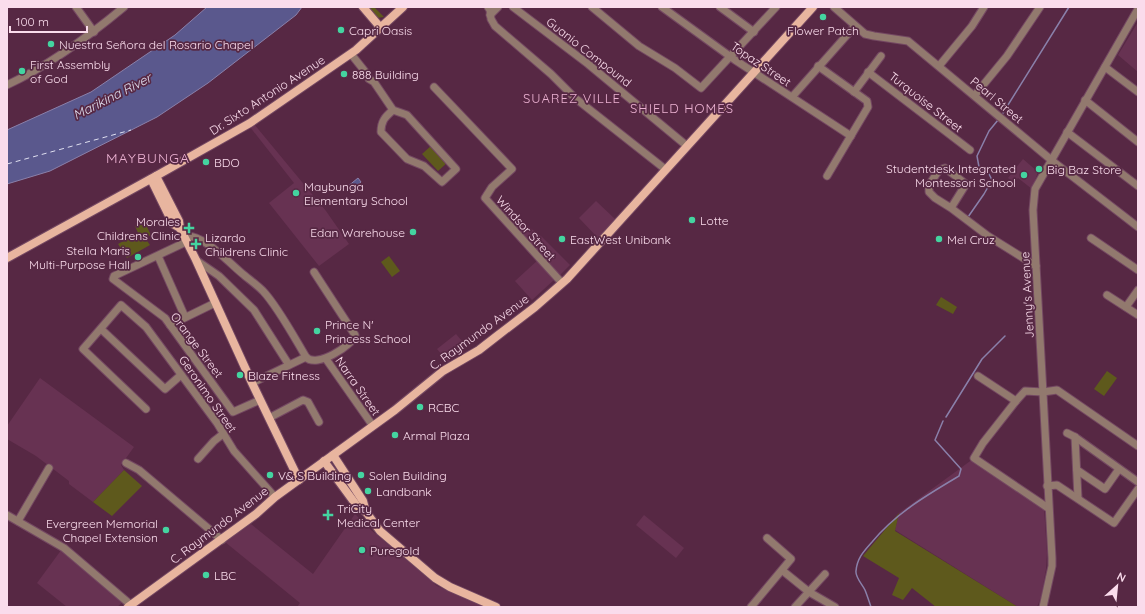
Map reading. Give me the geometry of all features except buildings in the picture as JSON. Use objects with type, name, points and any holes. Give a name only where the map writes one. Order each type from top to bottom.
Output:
[{"type":"main road","points":[[363,7],[380,27]]},
{"type":"main road","name":"Dr. Sixto Antonio Avenue","points":[[7,258],[249,123],[351,54],[403,7]]},
{"type":"main road","name":"C. Raymundo Avenue","points":[[129,606],[222,540],[256,514],[275,497],[373,426],[448,367],[479,350],[562,283],[813,7]]},
{"type":"main road","points":[[154,177],[173,224],[180,228],[196,260],[252,383],[299,480]]},
{"type":"main road","points":[[333,455],[363,501],[366,512]]},
{"type":"main road","points":[[324,461],[357,506],[366,512],[380,531],[435,578],[450,587],[496,607]]},
{"type":"street","points":[[76,7],[94,32]]},
{"type":"street","points":[[7,85],[32,73],[94,32],[124,7]]},
{"type":"street","points":[[488,7],[490,10],[491,19],[495,26],[551,74],[575,98],[666,169]]},
{"type":"street","points":[[490,15],[498,7]]},
{"type":"street","name":"Guanio Compound","points":[[513,7],[588,64],[687,146]]},
{"type":"street","points":[[592,7],[639,46],[675,68],[701,88],[776,7]]},
{"type":"street","name":"Topaz Street","points":[[662,7],[731,57],[851,136]]},
{"type":"street","points":[[720,7],[754,32]]},
{"type":"street","name":"Pearl Street","points":[[834,7],[855,26],[869,35],[908,41],[1051,159],[1138,227]]},
{"type":"street","points":[[939,66],[972,26],[984,7]]},
{"type":"street","points":[[975,95],[1007,56],[1040,7]]},
{"type":"street","name":"Jenny's Avenue","points":[[1043,607],[1052,566],[1033,210],[1035,189],[1138,9]]},
{"type":"street","points":[[792,97],[855,26]]},
{"type":"street","points":[[351,54],[367,74],[373,75],[375,79],[374,82],[393,110],[407,115],[456,169],[442,182],[424,166],[407,158],[381,132],[383,120],[393,110]]},
{"type":"street","points":[[854,92],[881,56]]},
{"type":"street","points":[[818,66],[867,101],[868,106],[827,176]]},
{"type":"street","points":[[1104,67],[1138,92]]},
{"type":"street","name":"Turquoise Street","points":[[868,72],[970,150]]},
{"type":"street","name":"Windsor Street","points":[[434,87],[512,169],[492,187],[485,198],[562,283]]},
{"type":"street","points":[[1085,100],[1138,142]]},
{"type":"street","points":[[1067,132],[1138,186]]},
{"type":"street","points":[[951,208],[966,184],[945,168],[942,168],[929,185],[929,192],[935,198],[988,236],[1036,266]]},
{"type":"street","points":[[185,317],[158,256],[191,236],[202,241],[220,254],[262,290],[274,306],[307,359],[313,362],[326,359],[352,341],[355,335],[314,272]]},
{"type":"street","points":[[1091,238],[1138,270]]},
{"type":"street","name":"Orange Street","points":[[158,256],[114,276],[113,279],[165,318],[234,412],[260,400]]},
{"type":"street","points":[[196,260],[219,276],[254,310],[289,365]]},
{"type":"street","points":[[1126,307],[1138,290]]},
{"type":"street","points":[[1107,295],[1138,315]]},
{"type":"street","points":[[170,325],[215,303]]},
{"type":"street","name":"Geronimo Street","points":[[101,329],[121,305],[146,327],[205,407],[234,451],[275,497]]},
{"type":"street","points":[[146,409],[83,349],[101,329],[165,389],[181,376]]},
{"type":"street","points":[[252,383],[289,365],[307,359]]},
{"type":"street","name":"Narra Street","points":[[326,359],[373,426]]},
{"type":"street","points":[[978,376],[1016,401]]},
{"type":"street","points":[[1048,508],[975,459],[974,456],[1025,391],[1043,392],[1057,390],[1138,446]]},
{"type":"street","points":[[269,418],[301,400],[305,400],[308,402],[319,422]]},
{"type":"street","points":[[1067,433],[1075,437],[1138,482]]},
{"type":"street","points":[[198,459],[214,441],[223,434]]},
{"type":"street","points":[[1075,437],[1078,498]]},
{"type":"street","points":[[126,463],[139,470],[222,540]]},
{"type":"street","points":[[18,521],[49,468]]},
{"type":"street","points":[[1077,470],[1104,489],[1119,469]]},
{"type":"street","points":[[1047,486],[1058,485],[1114,523],[1138,489]]},
{"type":"street","points":[[7,515],[64,548],[129,606]]},
{"type":"street","points":[[751,607],[783,571],[791,559],[767,538]]},
{"type":"street","points":[[783,571],[809,592],[835,607]]},
{"type":"street","points":[[795,607],[825,574]]},
{"type":"shaded area","points":[[368,7],[374,7],[384,17],[377,18]]},
{"type":"shaded area","points":[[1138,22],[1138,72],[1118,55]]},
{"type":"shaded area","name":"Maybunga Elementary School","points":[[254,124],[326,211],[349,244],[319,266],[269,203],[294,183],[250,127]]},
{"type":"shaded area","points":[[432,145],[448,162],[438,171],[422,154]]},
{"type":"shaded area","name":"Studentdesk Integrated Montessori School","points":[[1023,159],[1038,172],[1032,189],[1018,178],[1014,183],[1008,178]]},
{"type":"shaded area","points":[[596,201],[615,219],[598,238],[579,218]]},
{"type":"shaded area","points":[[516,217],[542,237],[570,265],[559,276],[510,222]]},
{"type":"shaded area","points":[[144,221],[151,235],[145,238],[150,245],[127,258],[118,244],[138,233],[135,226]]},
{"type":"shaded area","points":[[389,256],[400,271],[392,277],[381,262]]},
{"type":"shaded area","points":[[538,260],[555,279],[532,300],[515,281]]},
{"type":"shaded area","points":[[941,297],[957,307],[953,314],[936,305]]},
{"type":"shaded area","points":[[456,334],[467,347],[448,362],[437,349]]},
{"type":"shaded area","points":[[1107,371],[1117,378],[1104,396],[1094,389]]},
{"type":"shaded area","points":[[40,378],[134,447],[121,465],[124,470],[93,502],[69,484],[69,481],[36,456],[7,439],[7,426]]},
{"type":"shaded area","points":[[973,459],[1044,507],[1047,553],[1046,569],[1041,597],[1037,607],[1018,607],[895,530],[899,513]]},
{"type":"shaded area","points":[[124,470],[142,486],[112,516],[93,502]]},
{"type":"shaded area","points":[[899,513],[895,531],[1018,607],[936,607],[912,588],[903,600],[892,595],[899,578],[863,556]]},
{"type":"shaded area","points":[[355,514],[371,530],[437,586],[487,607],[297,607],[300,603],[225,542],[251,524],[313,574]]},
{"type":"shaded area","points":[[644,515],[684,548],[676,558],[636,525]]},
{"type":"shaded area","points":[[62,549],[124,601],[117,607],[67,607],[37,583]]},
{"type":"water","name":"Marikina River","points":[[207,7],[302,7],[296,15],[208,83],[157,117],[50,171],[7,184],[7,130],[91,92],[175,35]]},
{"type":"water","points":[[358,178],[361,182],[351,191],[347,187]]},
{"type":"waterway","points":[[1003,113],[1069,7]]},
{"type":"waterway","points":[[968,217],[992,180],[989,174],[979,167],[977,156],[989,131],[998,120]]},
{"type":"waterway","points":[[946,417],[982,359],[1005,336]]},
{"type":"waterway","points":[[871,607],[865,590],[856,573],[861,555],[881,532],[902,513],[959,476],[961,469],[935,440],[943,421]]},
{"type":"ferry route","points":[[7,164],[131,130]]},
{"type":"place","name":"Flower Patch","points":[[823,17]]},
{"type":"place","name":"Capri Oasis","points":[[341,30]]},
{"type":"place","name":"Nuestra Señora del Rosario Chapel","points":[[51,44]]},
{"type":"place","name":"First Assembly of God","points":[[22,71]]},
{"type":"place","name":"888 Building","points":[[344,74]]},
{"type":"place","name":"BDO","points":[[206,162]]},
{"type":"place","name":"Big Baz Store","points":[[1039,169]]},
{"type":"place","name":"Studentdesk Integrated Montessori School","points":[[1024,175]]},
{"type":"place","name":"Maybunga Elementary School","points":[[296,193]]},
{"type":"place","name":"Lotte","points":[[692,220]]},
{"type":"place","name":"Morales Childrens Clinic","points":[[189,228]]},
{"type":"place","name":"Edan Warehouse","points":[[413,232]]},
{"type":"place","name":"EastWest Unibank","points":[[562,239]]},
{"type":"place","name":"Mel Cruz","points":[[939,239]]},
{"type":"place","name":"Lizardo Childrens Clinic","points":[[196,244]]},
{"type":"place","name":"Stella Maris Multi-Purpose Hall","points":[[138,257]]},
{"type":"place","name":"Prince N' Princess School","points":[[317,331]]},
{"type":"place","name":"Blaze Fitness","points":[[240,375]]},
{"type":"place","name":"RCBC","points":[[420,407]]},
{"type":"place","name":"Armal Plaza","points":[[395,435]]},
{"type":"place","name":"V& S Building","points":[[270,475]]},
{"type":"place","name":"Solen Building","points":[[361,475]]},
{"type":"place","name":"Landbank","points":[[368,491]]},
{"type":"place","name":"TriCity Medical Center","points":[[328,515]]},
{"type":"place","name":"Evergreen Memorial Chapel Extension","points":[[166,530]]},
{"type":"place","name":"Puregold","points":[[362,550]]},
{"type":"place","name":"LBC","points":[[206,575]]},
{"type":"district","name":"SUAREZ VILLE","points":[[572,98]]},
{"type":"district","name":"SHIELD HOMES","points":[[682,108]]},
{"type":"district","name":"MAYBUNGA","points":[[148,158]]}]
